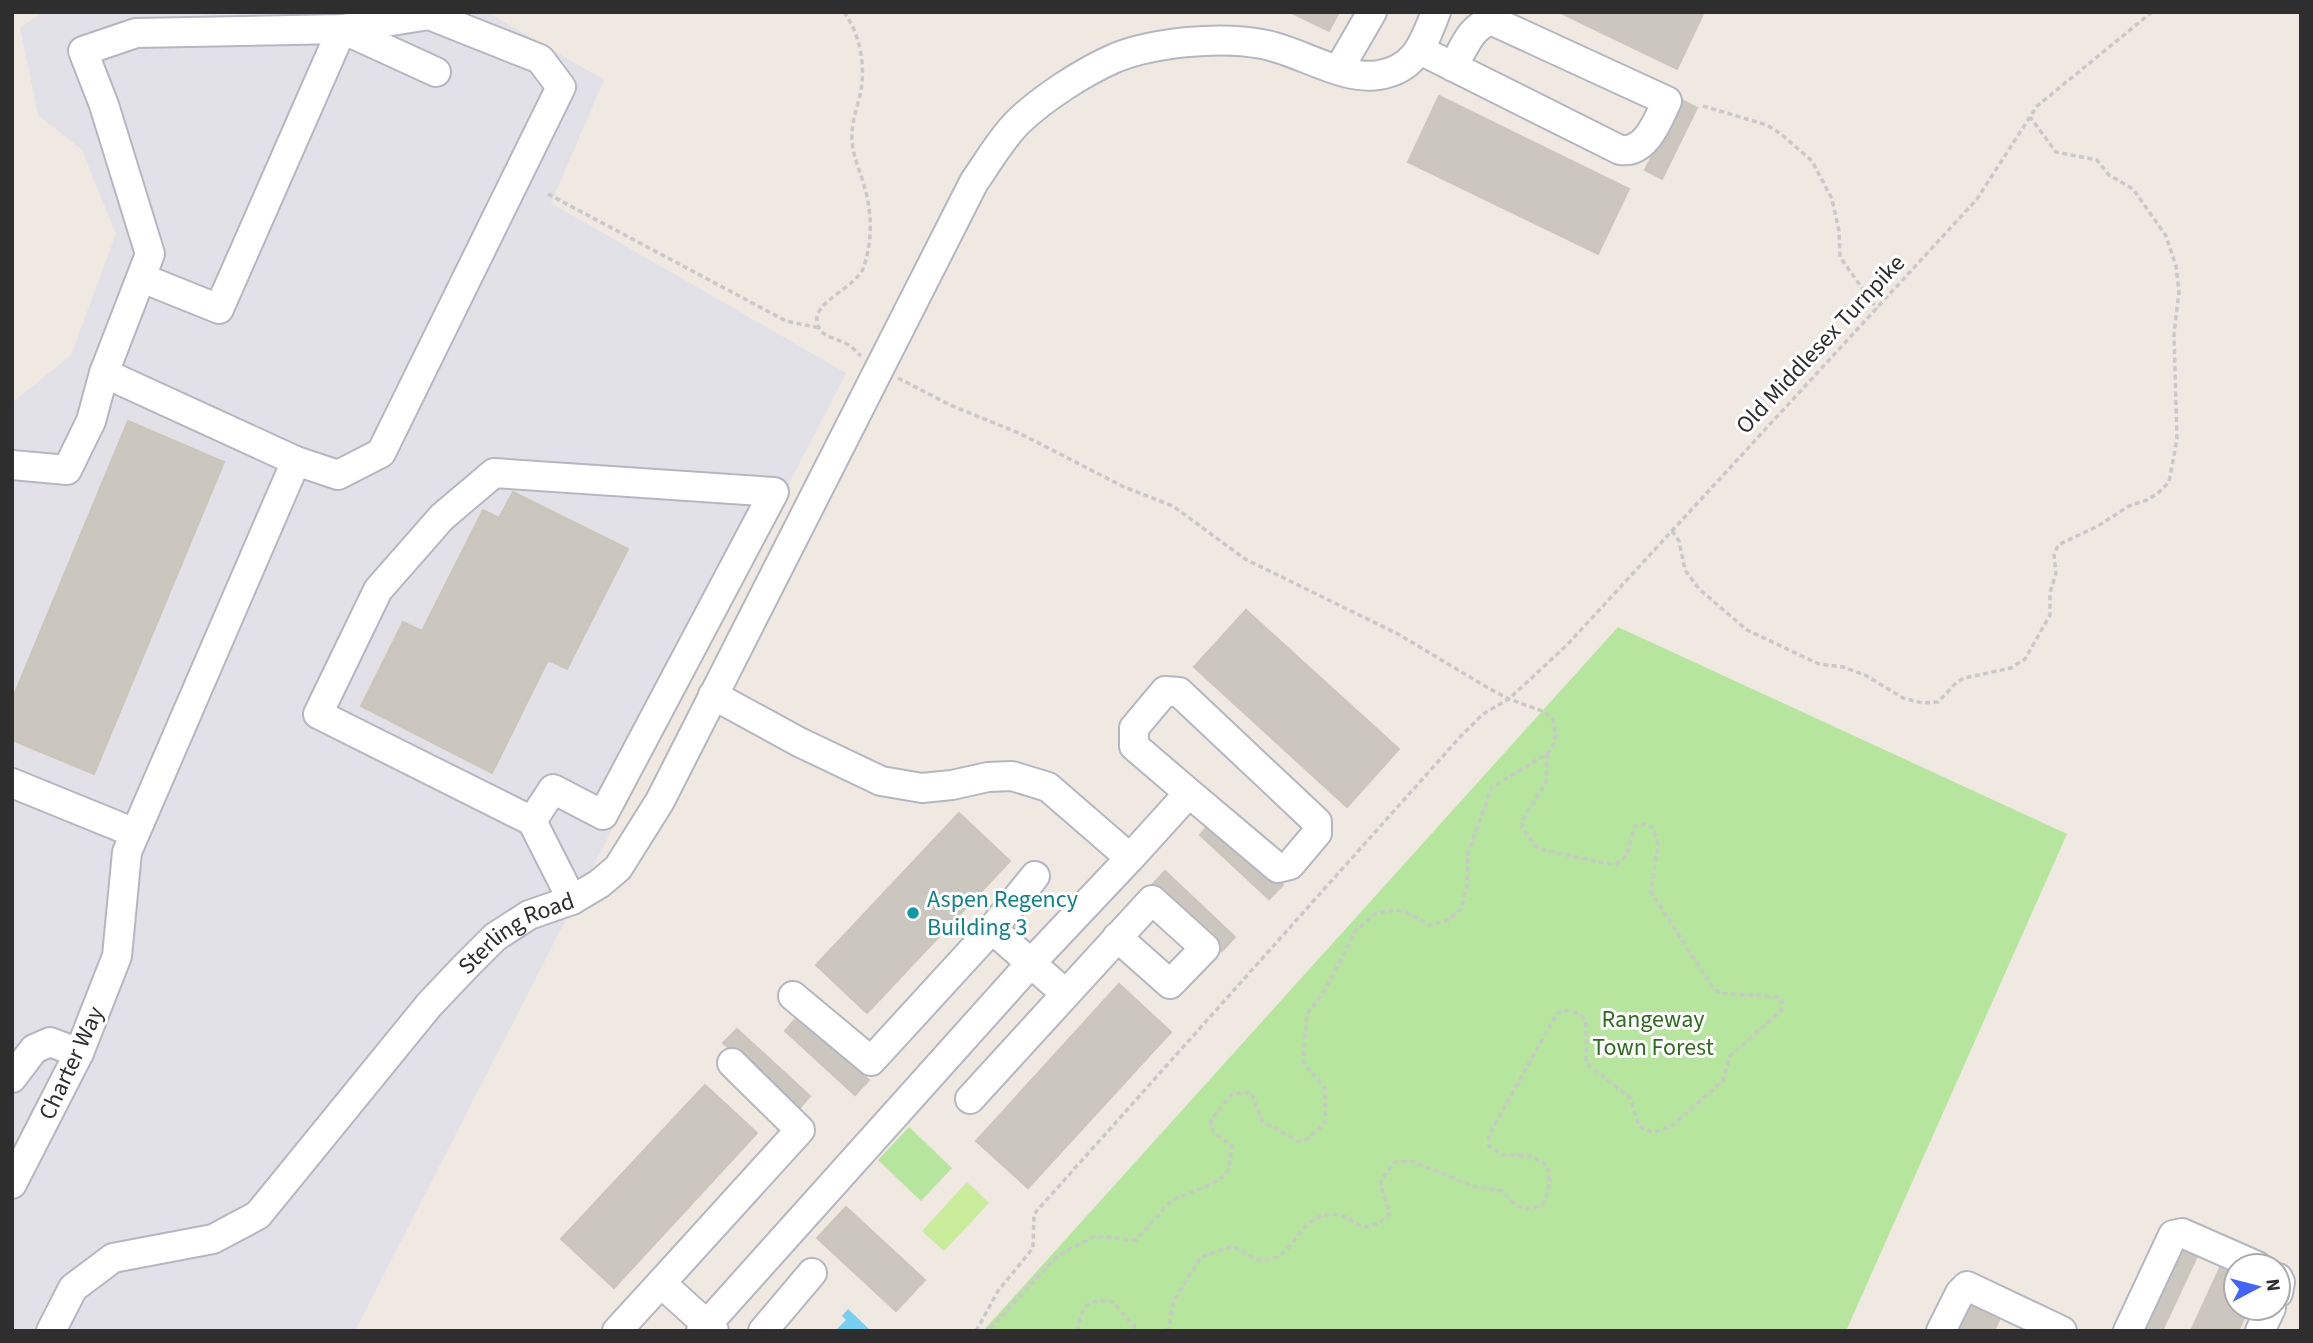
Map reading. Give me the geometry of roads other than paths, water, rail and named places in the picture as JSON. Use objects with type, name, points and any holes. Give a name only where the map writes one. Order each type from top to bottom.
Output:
[{"type":"street","points":[[1339,69],[1372,12]]},
{"type":"street","points":[[1436,12],[1420,50],[1453,67],[1620,150],[1634,149],[1641,144],[1650,134],[1667,101],[1493,21],[1485,22],[1477,28],[1453,67]]},
{"type":"street","points":[[12,465],[67,470],[91,421],[104,373],[150,254],[104,105],[83,51],[136,33],[342,29],[429,15],[540,59],[561,87],[382,453],[338,475],[296,461],[104,373]]},
{"type":"street","points":[[342,29],[436,72]]},
{"type":"street","points":[[142,278],[219,309],[342,29]]},
{"type":"street","name":"Sterling Road","points":[[51,1331],[73,1288],[113,1258],[213,1238],[258,1215],[429,1005],[495,937],[529,915],[572,900],[599,884],[618,868],[660,801],[974,182],[1018,122],[1065,86],[1116,58],[1205,40],[1263,44],[1357,74],[1379,75],[1396,70],[1411,61],[1420,50]]},
{"type":"street","name":"Charter Way","points":[[12,1184],[79,1053],[117,956],[127,852],[296,461]]},
{"type":"street","points":[[532,821],[553,789],[603,815],[774,492],[494,474],[442,517],[378,590],[318,715],[532,821],[572,900]]},
{"type":"street","points":[[1166,691],[1178,692],[1317,822],[1317,833],[1290,865],[1278,868],[1189,793],[1134,746],[1134,728],[1166,691]]},
{"type":"street","points":[[713,695],[881,781],[922,788],[952,785],[988,776],[1012,776],[1048,787],[1130,858]]},
{"type":"street","points":[[12,783],[135,833]]},
{"type":"street","points":[[661,1283],[707,1329],[1031,963],[1189,793]]},
{"type":"street","points":[[793,996],[872,1061],[992,929],[1035,876]]},
{"type":"street","points":[[992,929],[1066,994]]},
{"type":"street","points":[[970,1099],[1117,937]]},
{"type":"street","points":[[12,1078],[34,1049],[50,1042],[79,1053]]},
{"type":"street","points":[[617,1331],[800,1130],[732,1063]]},
{"type":"street","points":[[2128,1331],[2173,1235],[2182,1233],[2225,1252]]},
{"type":"street","points":[[763,1331],[812,1273]]},
{"type":"street","points":[[1941,1331],[1960,1293],[1967,1286],[2019,1322],[2062,1331]]},
{"type":"water","points":[[848,1309],[869,1329],[867,1331],[835,1331],[846,1320],[842,1316]]},
{"type":"place","name":"Aspen Regency Building 3","points":[[913,913]]},
{"type":"park label","name":"Rangeway Town Forest","points":[[1653,1033]]}]
